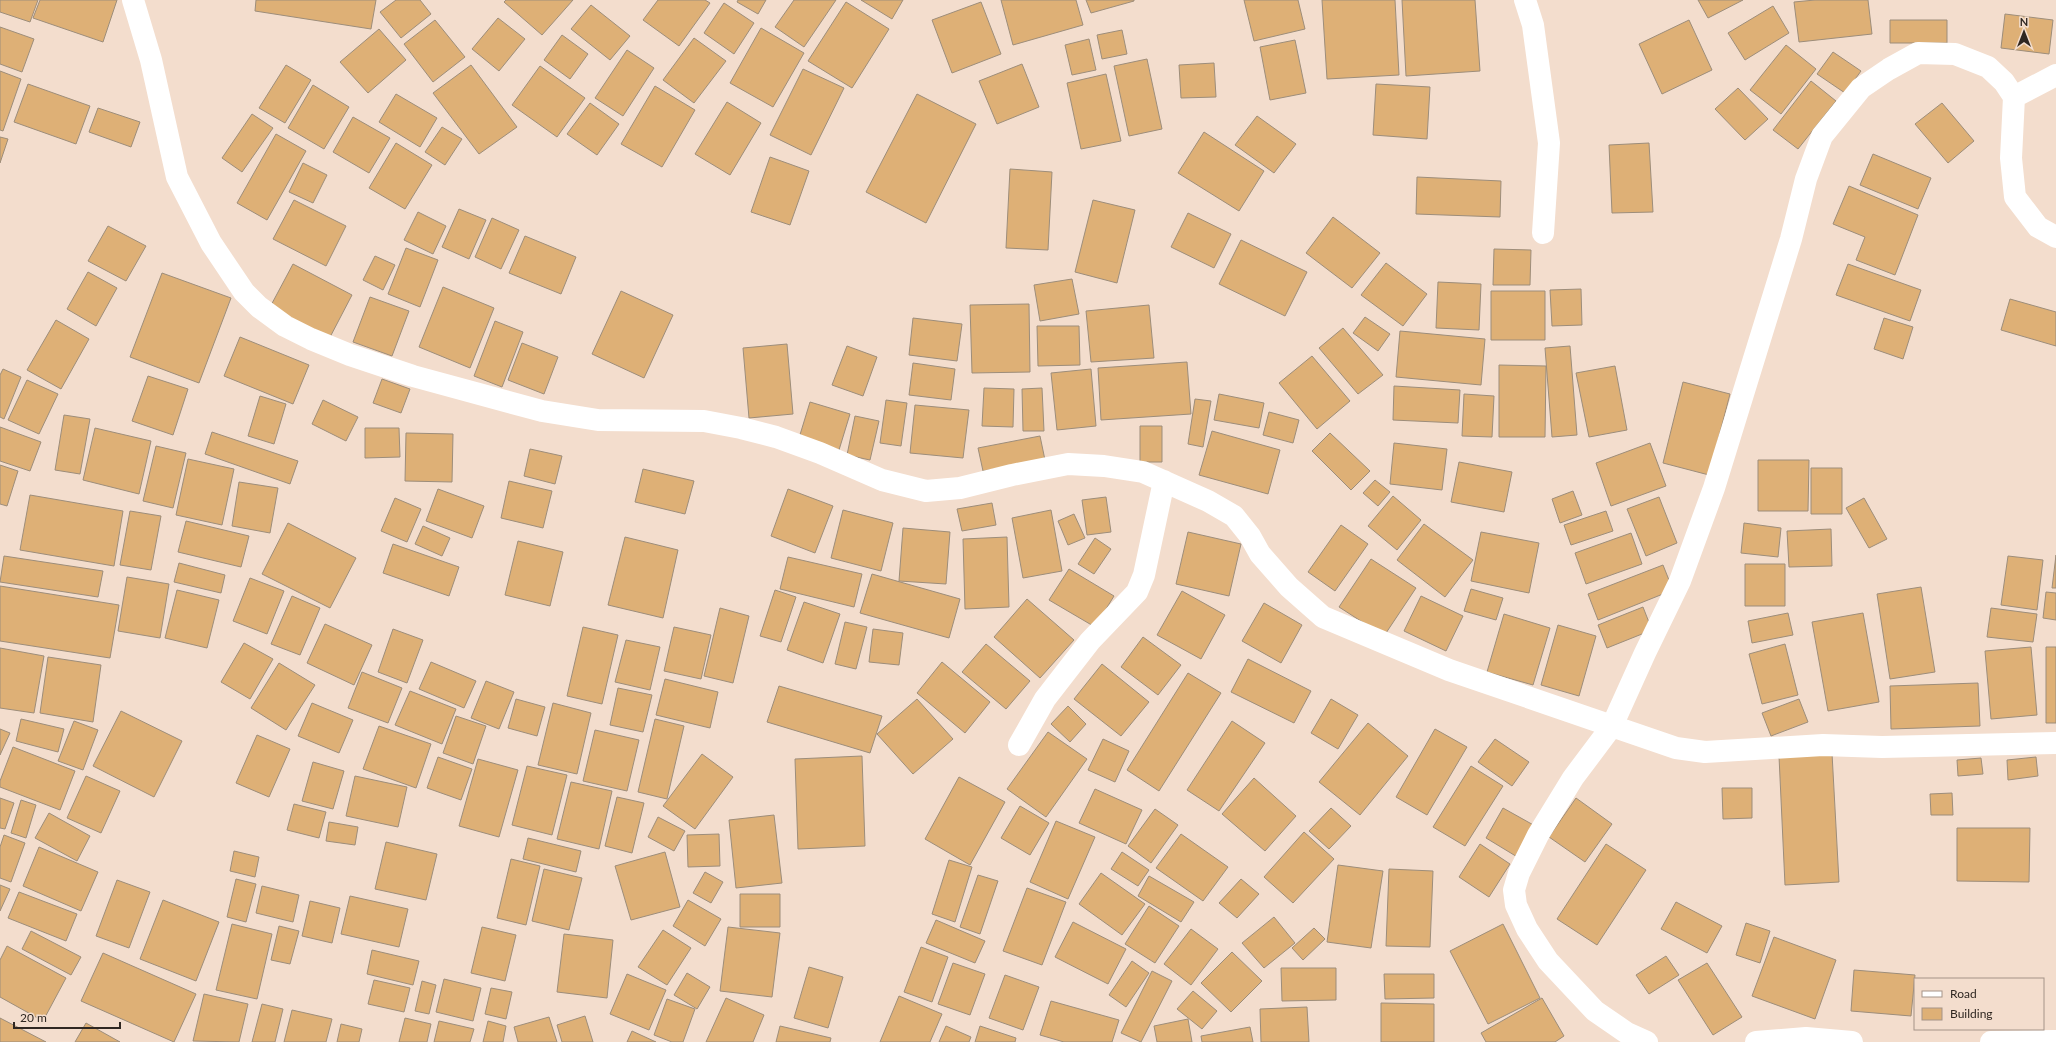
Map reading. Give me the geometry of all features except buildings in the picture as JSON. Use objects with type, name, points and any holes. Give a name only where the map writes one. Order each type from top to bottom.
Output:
[{"type":"street","points":[[133,0],[152,60],[177,177],[211,243],[244,292],[259,307],[285,326],[311,339],[350,355],[414,376],[542,411],[598,420],[704,422],[741,428],[776,437],[820,452],[882,480],[926,491],[960,488],[1012,475],[1068,464],[1104,466],[1143,472],[1208,501],[1234,516],[1250,536],[1260,554],[1284,581],[1322,617],[1449,670],[1676,748],[1705,752],[1823,745],[1897,747],[2056,743]]},
{"type":"street","points":[[1525,0],[1533,25],[1549,143],[1543,233]]},
{"type":"street","points":[[1647,1042],[1627,1034],[1594,1011],[1548,961],[1527,929],[1516,905],[1514,890],[1522,868],[1538,835],[1573,778],[1612,726],[1680,581],[1714,488],[1791,239],[1806,179],[1822,136],[1861,88],[1889,68],[1918,53],[1955,54],[1988,67],[2004,82],[2014,97],[2011,158],[2015,197],[2038,227],[2056,237]]},
{"type":"street","points":[[2014,97],[2056,75]]},
{"type":"street","points":[[1019,745],[1045,699],[1090,641],[1137,592],[1144,575],[1164,481]]},
{"type":"street","points":[[1756,1042],[1806,1038],[1852,1042]]},
{"type":"street","points":[[1991,1042],[2056,1040]]}]
